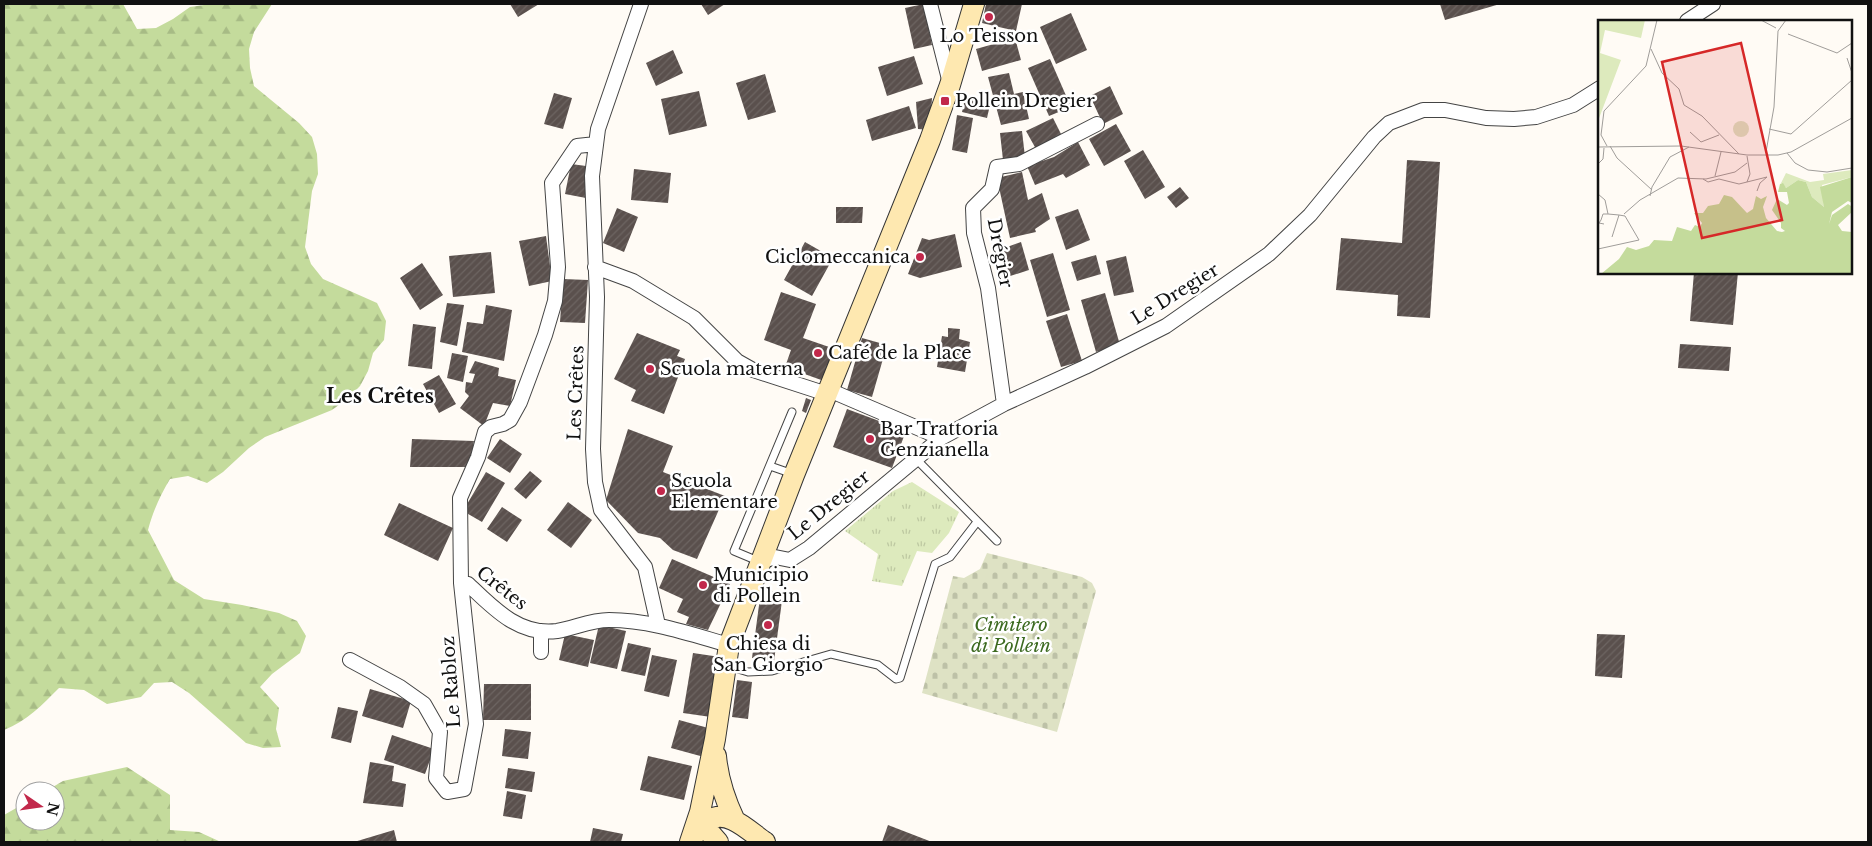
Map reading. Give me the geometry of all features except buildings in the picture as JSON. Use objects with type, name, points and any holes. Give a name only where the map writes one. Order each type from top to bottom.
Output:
[{"type":"main road","points":[[696,829],[715,739],[729,645],[794,475],[930,140],[950,85],[974,4]]},
{"type":"main road","points":[[715,739],[717,770],[725,799],[735,821]]},
{"type":"main road","points":[[696,829],[710,819],[723,817],[735,821],[765,842]]},
{"type":"main road","points":[[696,829],[718,842]]},
{"type":"street","name":"Les Crêtes","points":[[641,4],[598,129],[592,176],[597,297],[592,449],[595,482],[601,510],[645,567],[658,625]]},
{"type":"street","points":[[930,4],[950,85]]},
{"type":"street","points":[[1689,20],[1713,4]]},
{"type":"street","name":"Le Dregier","points":[[761,562],[775,557],[790,560],[809,548],[941,438],[1004,404],[1086,367],[1166,326],[1270,254],[1310,215],[1374,137],[1389,123],[1423,110],[1445,110],[1486,118],[1514,119],[1536,117],[1573,105],[1598,89]]},
{"type":"street","name":"Drégier","points":[[1004,404],[988,288],[974,233],[974,208],[992,189],[996,166],[1019,164],[1097,124]]},
{"type":"street","name":"Les Crêtes","points":[[460,498],[478,457],[485,432],[510,420],[520,402],[545,335],[555,301],[558,267],[552,183],[576,146],[596,144]]},
{"type":"street","points":[[595,267],[633,281],[694,318],[737,361],[753,370],[828,392],[941,438]]},
{"type":"street","name":"Crêtes","points":[[460,498],[462,582],[468,584],[506,618],[525,628],[541,631]]},
{"type":"street","name":"Le Rabloz","points":[[350,660],[400,687],[424,704],[440,732],[436,778],[447,792],[464,789],[476,724],[462,582]]},
{"type":"street","points":[[541,652],[541,631],[557,630],[591,620],[658,625],[729,645]]},
{"type":"lane","points":[[761,562],[734,551],[792,412]]},
{"type":"lane","points":[[916,459],[998,541]]},
{"type":"lane","points":[[770,466],[794,475]]},
{"type":"lane","points":[[725,665],[748,672],[772,671],[831,654],[878,665],[896,679],[900,678],[935,564],[950,556],[978,522]]},
{"type":"green space","points":[[4,4],[123,4],[137,29],[156,28],[190,7],[211,4],[272,4],[254,32],[249,49],[250,68],[254,86],[299,123],[312,137],[317,154],[318,174],[312,191],[305,247],[311,264],[323,279],[377,303],[386,321],[384,340],[373,353],[368,371],[360,386],[332,410],[265,437],[207,483],[188,476],[170,479],[157,504],[148,530],[174,580],[204,599],[279,613],[297,621],[306,636],[300,653],[272,674],[260,687],[279,708],[276,729],[281,747],[263,748],[246,743],[189,693],[172,682],[154,683],[141,697],[107,704],[84,690],[59,688],[27,717],[4,730]]},
{"type":"green space","points":[[912,482],[959,512],[949,533],[932,553],[917,551],[902,586],[872,581],[878,554],[845,531],[893,491]]},
{"type":"green space","name":"Cimitero di Pollein","points":[[987,553],[1082,577],[1092,583],[1096,591],[1057,732],[922,693],[953,576],[964,578],[980,569]]},
{"type":"green space","points":[[127,767],[170,795],[170,830],[199,832],[221,842],[4,842],[4,815],[15,809],[15,831],[65,831],[65,781],[63,781]]},
{"type":"place","name":"Lo Teisson","points":[[989,17]]},
{"type":"place","name":"Pollein Dregier","points":[[945,101]]},
{"type":"place","name":"Ciclomeccanica","points":[[920,257]]},
{"type":"place","name":"Café de la Place","points":[[818,353]]},
{"type":"place","name":"Scuola materna","points":[[650,369]]},
{"type":"place","name":"Bar Trattoria Genzianella","points":[[870,439]]},
{"type":"place","name":"Scuola Elementare","points":[[661,491]]},
{"type":"place","name":"Municipio di Pollein","points":[[703,585]]},
{"type":"place","name":"Chiesa di San Giorgio","points":[[768,625]]},
{"type":"district","name":"Les Crêtes","points":[[380,396]]}]
